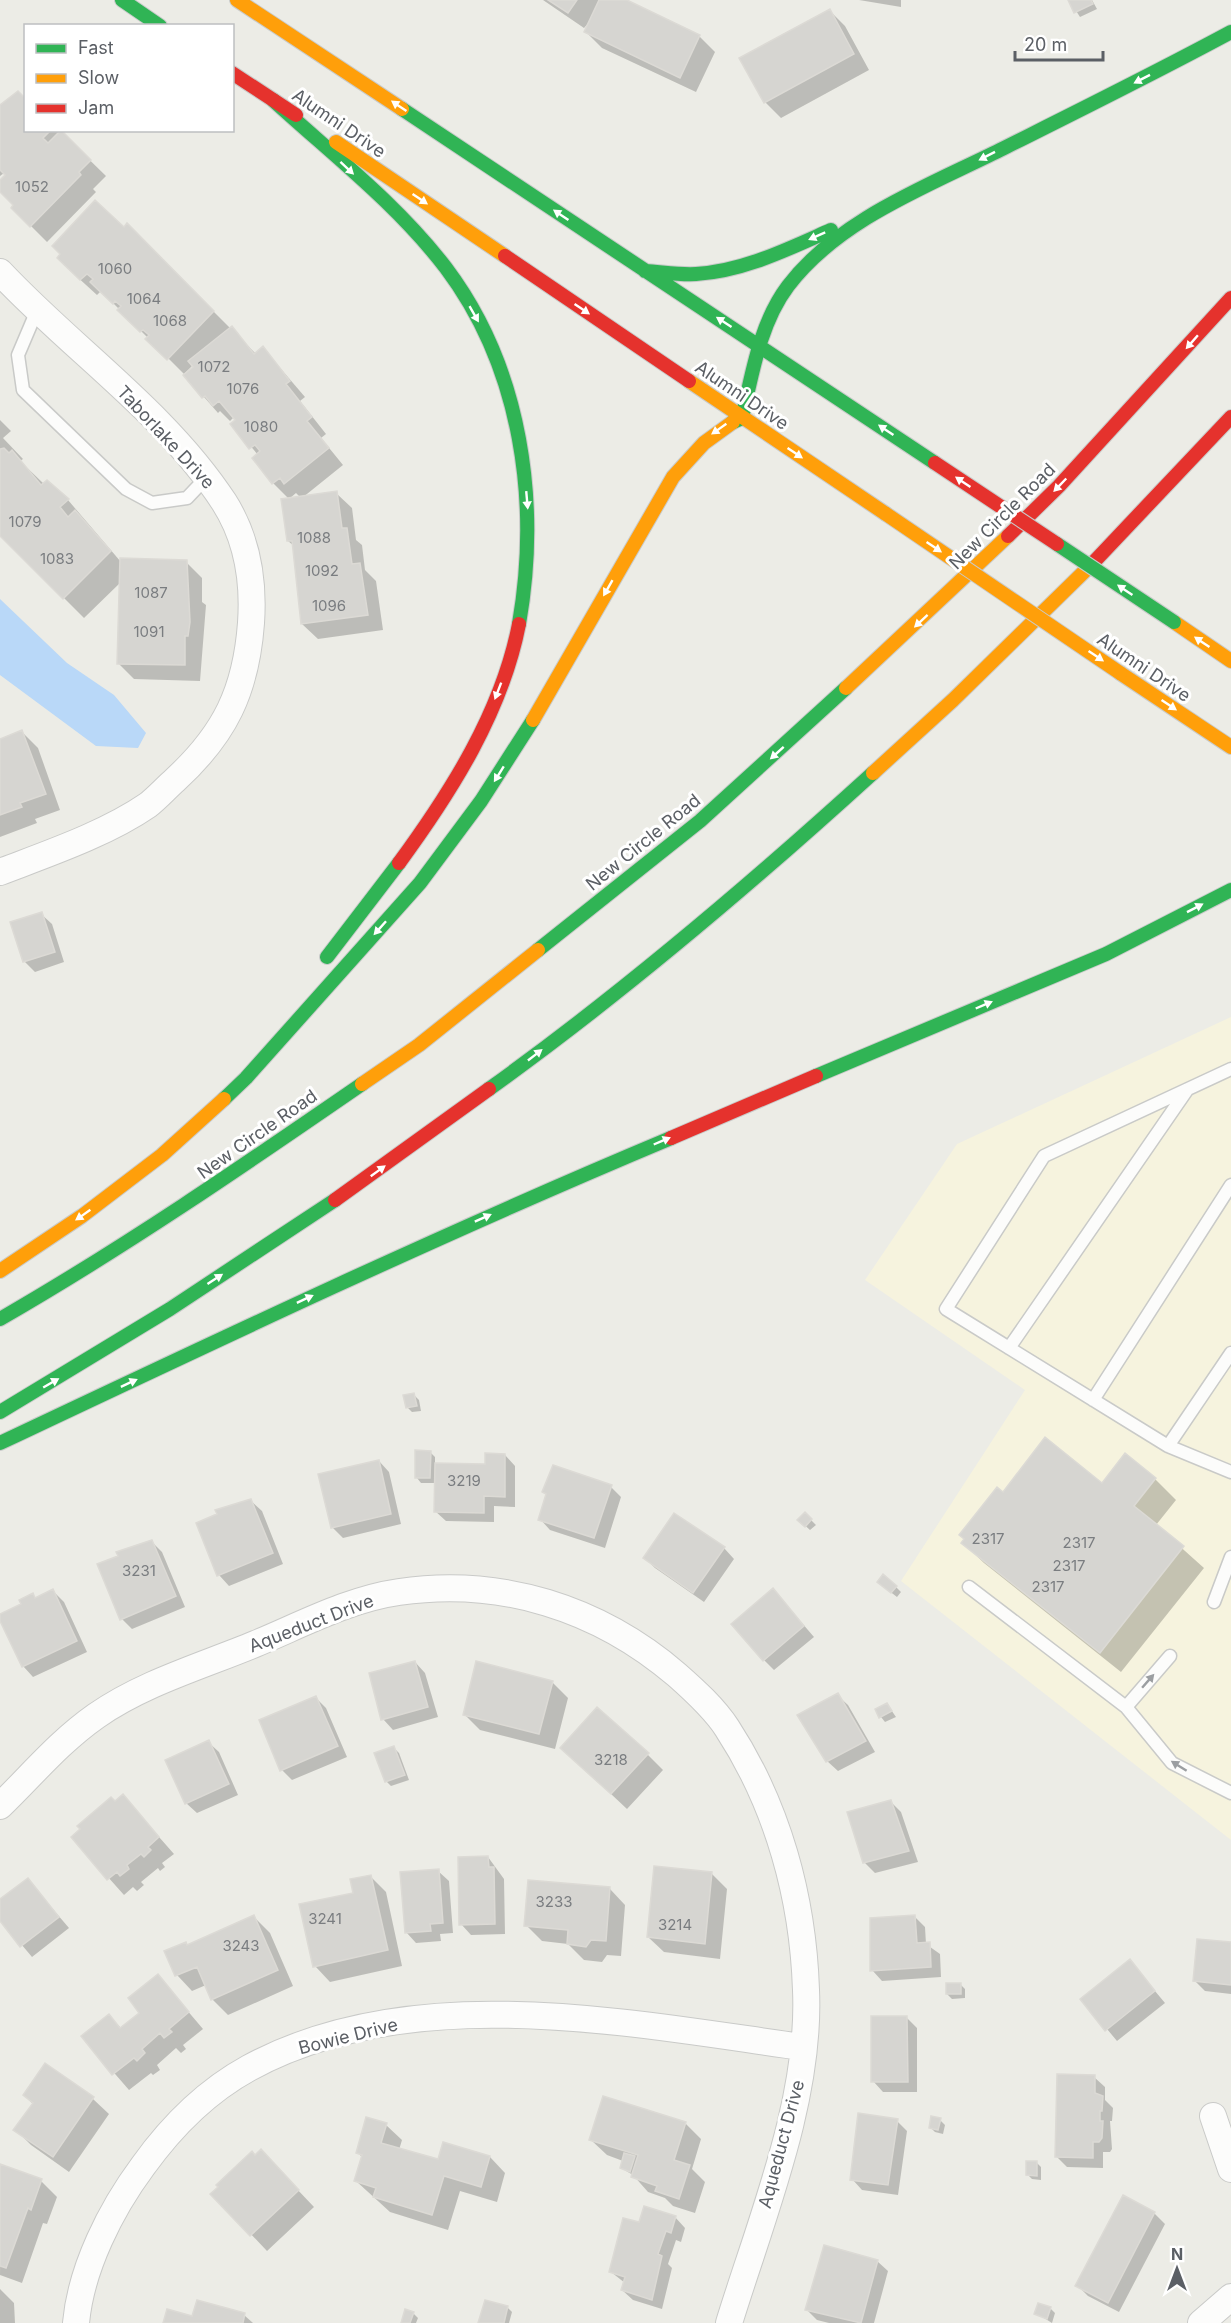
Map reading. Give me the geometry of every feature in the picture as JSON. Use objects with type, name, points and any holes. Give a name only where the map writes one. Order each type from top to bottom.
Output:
[{"type":"main road","points":[[122,0],[157,24]]},
{"type":"main road","points":[[237,0],[760,345],[1231,661]]},
{"type":"main road","points":[[0,1271],[82,1216],[162,1155],[246,1078],[420,883],[482,801],[538,712],[673,477],[694,450],[713,434],[742,418],[760,345],[771,314],[788,287],[808,263],[862,224],[910,197],[1231,32]]},
{"type":"main road","name":"Alumni Drive","points":[[234,74],[1231,747]]},
{"type":"main road","points":[[273,100],[385,202],[447,270],[495,357],[512,404],[522,447],[528,512],[528,555],[514,649],[478,738],[437,808],[319,966]]},
{"type":"main road","points":[[645,271],[695,274],[723,271],[785,251],[910,197]]},
{"type":"main road","name":"New Circle Road","points":[[0,1319],[87,1269],[194,1199],[419,1045],[700,821],[928,614],[1059,486],[1231,298]]},
{"type":"main road","points":[[0,1412],[79,1366],[342,1197],[522,1065],[635,977],[709,917],[858,788],[1014,643],[1231,417]]},
{"type":"main road","points":[[1106,954],[1231,890]]},
{"type":"main road","points":[[0,1443],[516,1203],[1106,954],[1200,922]]},
{"type":"main road","points":[[130,1180],[201,1100]]},
{"type":"street","name":"Taborlake Drive","points":[[0,272],[153,418],[206,478],[236,521],[246,549],[251,614],[245,673],[237,698],[216,737],[148,805],[81,840],[0,872]]},
{"type":"street","name":"Aqueduct Drive","points":[[0,1806],[68,1737],[101,1713],[152,1686],[355,1604],[398,1592],[488,1589],[528,1596],[565,1608],[606,1626],[652,1654],[691,1688],[725,1725],[754,1774],[792,1877],[802,1930],[807,1994],[797,2099],[729,2323]]},
{"type":"street","name":"Bowie Drive","points":[[76,2323],[96,2247],[124,2191],[159,2144],[199,2103],[249,2068],[314,2041],[380,2024],[494,2014],[666,2029],[802,2047]]},
{"type":"street","points":[[1213,2116],[1231,2169]]},
{"type":"street","points":[[1201,2323],[1231,2297]]},
{"type":"lane","points":[[38,308],[18,355],[23,390],[126,489],[152,503],[187,498],[206,478]]},
{"type":"lane","points":[[1231,1069],[1044,1156],[946,1309],[1168,1446],[1231,1472]]},
{"type":"lane","points":[[1009,1348],[1188,1089]]},
{"type":"lane","points":[[1093,1400],[1231,1185]]},
{"type":"lane","points":[[1168,1446],[1231,1353]]},
{"type":"lane","points":[[1214,1602],[1231,1557]]},
{"type":"lane","points":[[969,1587],[1126,1707],[1172,1763],[1231,1794]]},
{"type":"lane","points":[[1126,1707],[1170,1656]]},
{"type":"shaded area","points":[[1231,1017],[1231,1840],[901,1581],[1025,1390],[865,1280],[957,1144]]},
{"type":"water","points":[[0,599],[67,663],[114,695],[146,733],[138,748],[96,746],[0,675]]},
{"type":"building","points":[[548,0],[577,0],[568,13]]},
{"type":"building","points":[[599,0],[627,0],[700,35],[680,78],[584,32]]},
{"type":"building","points":[[1068,0],[1091,0],[1093,4],[1074,13]]},
{"type":"building","points":[[830,9],[854,54],[764,103],[739,58]]},
{"type":"building","points":[[18,91],[24,97],[24,132],[49,132],[43,138],[48,143],[59,132],[63,132],[91,160],[79,172],[81,175],[30,227],[11,208],[13,205],[0,192],[0,180],[5,175],[0,170],[0,105]]},
{"type":"building","points":[[95,200],[124,227],[127,223],[214,311],[167,360],[145,339],[149,335],[143,330],[140,332],[117,310],[121,306],[115,301],[113,304],[90,282],[93,279],[87,274],[80,280],[57,258],[60,254],[52,246]]},
{"type":"building","points":[[232,326],[254,354],[263,346],[290,381],[286,384],[312,417],[307,421],[329,448],[284,484],[280,478],[272,484],[252,458],[260,451],[255,445],[249,449],[230,424],[235,420],[219,401],[213,406],[205,396],[202,398],[183,375],[193,367],[188,361]]},
{"type":"building","points":[[4,448],[9,453],[12,450],[41,485],[47,480],[69,499],[60,507],[68,517],[75,510],[111,551],[63,599],[0,536],[0,449]]},
{"type":"building","points":[[337,491],[342,528],[347,528],[352,564],[360,563],[368,615],[301,624],[292,541],[287,541],[281,499]]},
{"type":"building","points":[[120,558],[187,560],[190,622],[188,636],[185,636],[185,665],[117,664]]},
{"type":"building","points":[[22,730],[46,794],[20,803],[22,807],[0,815],[0,739]]},
{"type":"building","points":[[42,912],[55,952],[23,962],[10,922]]},
{"type":"building","points":[[414,1393],[417,1406],[406,1408],[403,1395]]},
{"type":"building","points":[[1045,1437],[1102,1483],[1125,1453],[1156,1478],[1134,1506],[1184,1546],[1100,1653],[961,1543],[964,1539],[959,1535],[997,1487],[1003,1492]]},
{"type":"building","points":[[415,1450],[431,1451],[430,1478],[415,1478]]},
{"type":"building","points":[[485,1453],[505,1454],[505,1497],[484,1496],[484,1513],[434,1512],[435,1463],[485,1464]]},
{"type":"building","points":[[379,1460],[391,1514],[331,1528],[318,1474]]},
{"type":"building","points":[[553,1465],[612,1485],[594,1538],[538,1520],[546,1494],[542,1492]]},
{"type":"building","points":[[251,1499],[273,1553],[217,1576],[196,1523],[217,1514],[215,1510]]},
{"type":"building","points":[[805,1512],[812,1519],[805,1527],[797,1520]]},
{"type":"building","points":[[674,1513],[725,1547],[693,1593],[643,1558]]},
{"type":"building","points":[[152,1540],[176,1596],[120,1620],[97,1564],[118,1556],[116,1552]]},
{"type":"building","points":[[883,1574],[897,1586],[891,1593],[877,1582]]},
{"type":"building","points":[[773,1588],[804,1626],[763,1661],[731,1624]]},
{"type":"building","points":[[53,1589],[77,1641],[22,1667],[0,1621],[0,1614],[21,1604],[19,1600],[33,1593],[35,1598]]},
{"type":"building","points":[[415,1661],[428,1707],[381,1720],[369,1673]]},
{"type":"building","points":[[476,1661],[553,1681],[539,1734],[463,1715]]},
{"type":"building","points":[[838,1693],[866,1741],[826,1762],[797,1715]]},
{"type":"building","points":[[316,1696],[338,1746],[280,1771],[259,1720]]},
{"type":"building","points":[[887,1703],[892,1711],[879,1718],[875,1709]]},
{"type":"building","points":[[597,1707],[649,1753],[611,1794],[560,1748]]},
{"type":"building","points":[[209,1740],[229,1784],[185,1804],[165,1760]]},
{"type":"building","points":[[394,1746],[405,1775],[385,1782],[374,1753]]},
{"type":"building","points":[[123,1794],[159,1837],[148,1847],[151,1850],[144,1857],[141,1854],[127,1865],[129,1869],[120,1876],[117,1872],[107,1880],[71,1837],[80,1829],[77,1826],[111,1797],[115,1801]]},
{"type":"building","points":[[891,1800],[909,1851],[863,1863],[847,1812]]},
{"type":"building","points":[[488,1856],[489,1867],[494,1867],[495,1924],[459,1925],[458,1857]]},
{"type":"building","points":[[654,1866],[712,1872],[705,1944],[647,1937]]},
{"type":"building","points":[[439,1869],[443,1923],[430,1924],[431,1931],[405,1933],[400,1872]]},
{"type":"building","points":[[371,1875],[388,1950],[313,1967],[299,1904],[353,1893],[350,1879]]},
{"type":"building","points":[[28,1878],[59,1917],[20,1947],[0,1921],[0,1899]]},
{"type":"building","points":[[528,1880],[610,1887],[606,1941],[591,1940],[586,1947],[567,1944],[568,1930],[524,1926]]},
{"type":"building","points":[[254,1915],[278,1970],[211,2000],[197,1967],[175,1976],[164,1951],[186,1942],[187,1945]]},
{"type":"building","points":[[915,1915],[917,1943],[930,1942],[931,1967],[870,1971],[870,1918]]},
{"type":"building","points":[[1197,1939],[1231,1942],[1231,1985],[1193,1981]]},
{"type":"building","points":[[1130,1959],[1155,1991],[1105,2031],[1080,1999]]},
{"type":"building","points":[[158,1974],[189,2012],[169,2029],[172,2032],[164,2038],[160,2033],[142,2049],[145,2053],[137,2061],[134,2058],[112,2075],[81,2036],[109,2014],[120,2028],[139,2013],[128,1998]]},
{"type":"building","points":[[946,1983],[961,1983],[961,1994],[946,1994]]},
{"type":"building","points":[[871,2016],[907,2016],[908,2082],[871,2082]]},
{"type":"building","points":[[45,2063],[94,2097],[53,2157],[13,2130],[33,2103],[23,2095]]},
{"type":"building","points":[[1057,2074],[1095,2075],[1095,2093],[1103,2096],[1100,2121],[1103,2121],[1102,2138],[1099,2142],[1093,2142],[1093,2158],[1055,2157]]},
{"type":"building","points":[[603,2096],[686,2122],[674,2160],[690,2165],[679,2199],[655,2191],[657,2186],[631,2177],[638,2155],[589,2140]]},
{"type":"building","points":[[858,2113],[898,2119],[888,2185],[850,2180]]},
{"type":"building","points":[[931,2116],[941,2118],[938,2130],[929,2128]]},
{"type":"building","points":[[366,2117],[387,2123],[381,2143],[438,2159],[443,2142],[490,2156],[481,2187],[444,2176],[432,2215],[373,2197],[376,2188],[354,2181],[362,2155],[356,2153]]},
{"type":"building","points":[[261,2149],[299,2190],[250,2236],[210,2194],[218,2187],[216,2185],[252,2151],[255,2155]]},
{"type":"building","points":[[624,2153],[635,2156],[630,2172],[620,2168]]},
{"type":"building","points":[[1026,2161],[1037,2161],[1037,2176],[1026,2175]]},
{"type":"building","points":[[0,2164],[42,2179],[31,2210],[28,2208],[6,2268],[0,2266]]},
{"type":"building","points":[[1123,2195],[1155,2212],[1108,2303],[1075,2286]]},
{"type":"building","points":[[644,2206],[676,2216],[671,2233],[666,2231],[658,2254],[662,2256],[652,2300],[621,2290],[625,2277],[609,2272],[623,2218],[639,2222]]},
{"type":"building","points":[[824,2245],[878,2260],[861,2323],[805,2310]]},
{"type":"building","points":[[197,2300],[245,2313],[243,2323],[163,2323],[167,2309],[192,2316]]},
{"type":"building","points":[[485,2300],[508,2306],[504,2323],[478,2323]]},
{"type":"building","points":[[1038,2303],[1051,2307],[1047,2319],[1034,2314]]},
{"type":"building","points":[[405,2309],[414,2312],[410,2323],[401,2323]]},
{"type":"traffic: fast","points":[[122,0],[157,24]]},
{"type":"traffic: fast","points":[[733,422],[742,418],[758,349],[778,300],[809,262],[833,242],[886,206],[1231,32]]},
{"type":"traffic: fast","points":[[273,100],[407,222],[446,268],[472,307],[492,349],[508,393],[519,438],[525,485],[527,532],[525,578],[519,624]]},
{"type":"traffic: fast","points":[[402,109],[935,463]]},
{"type":"traffic: fast","points":[[645,271],[690,274],[731,269],[765,258],[831,230]]},
{"type":"traffic: fast","points":[[1057,544],[1174,622]]},
{"type":"traffic: fast","points":[[538,950],[700,821],[846,688]]},
{"type":"traffic: fast","points":[[224,1099],[246,1078],[420,883],[481,801],[533,720]]},
{"type":"traffic: fast","points":[[489,1089],[588,1015],[686,937],[873,773]]},
{"type":"traffic: fast","points":[[327,957],[399,863]]},
{"type":"traffic: fast","points":[[816,1076],[1106,954],[1231,890]]},
{"type":"traffic: fast","points":[[0,1319],[138,1235],[362,1084]]},
{"type":"traffic: fast","points":[[0,1443],[417,1249],[671,1138]]},
{"type":"traffic: fast","points":[[0,1412],[170,1309],[335,1200]]},
{"type":"traffic: slow","points":[[237,0],[402,109]]},
{"type":"traffic: slow","points":[[336,142],[505,256]]},
{"type":"traffic: slow","points":[[689,381],[886,514]]},
{"type":"traffic: slow","points":[[533,720],[673,477],[704,443],[733,422]]},
{"type":"traffic: slow","points":[[886,514],[1120,673]]},
{"type":"traffic: slow","points":[[846,688],[1008,536]]},
{"type":"traffic: slow","points":[[873,773],[953,700],[1092,564]]},
{"type":"traffic: slow","points":[[1174,622],[1231,661]]},
{"type":"traffic: slow","points":[[1120,673],[1231,747]]},
{"type":"traffic: slow","points":[[362,1084],[419,1045],[538,950]]},
{"type":"traffic: slow","points":[[0,1271],[82,1216],[162,1155],[224,1099]]},
{"type":"traffic: jam","points":[[234,74],[296,115]]},
{"type":"traffic: jam","points":[[505,256],[689,381]]},
{"type":"traffic: jam","points":[[1008,536],[1059,486],[1231,298]]},
{"type":"traffic: jam","points":[[1092,564],[1231,417]]},
{"type":"traffic: jam","points":[[935,463],[1057,544]]},
{"type":"traffic: jam","points":[[399,863],[437,808],[472,750],[500,688],[519,624]]},
{"type":"traffic: jam","points":[[671,1138],[816,1076]]},
{"type":"traffic: jam","points":[[335,1200],[489,1089]]}]
